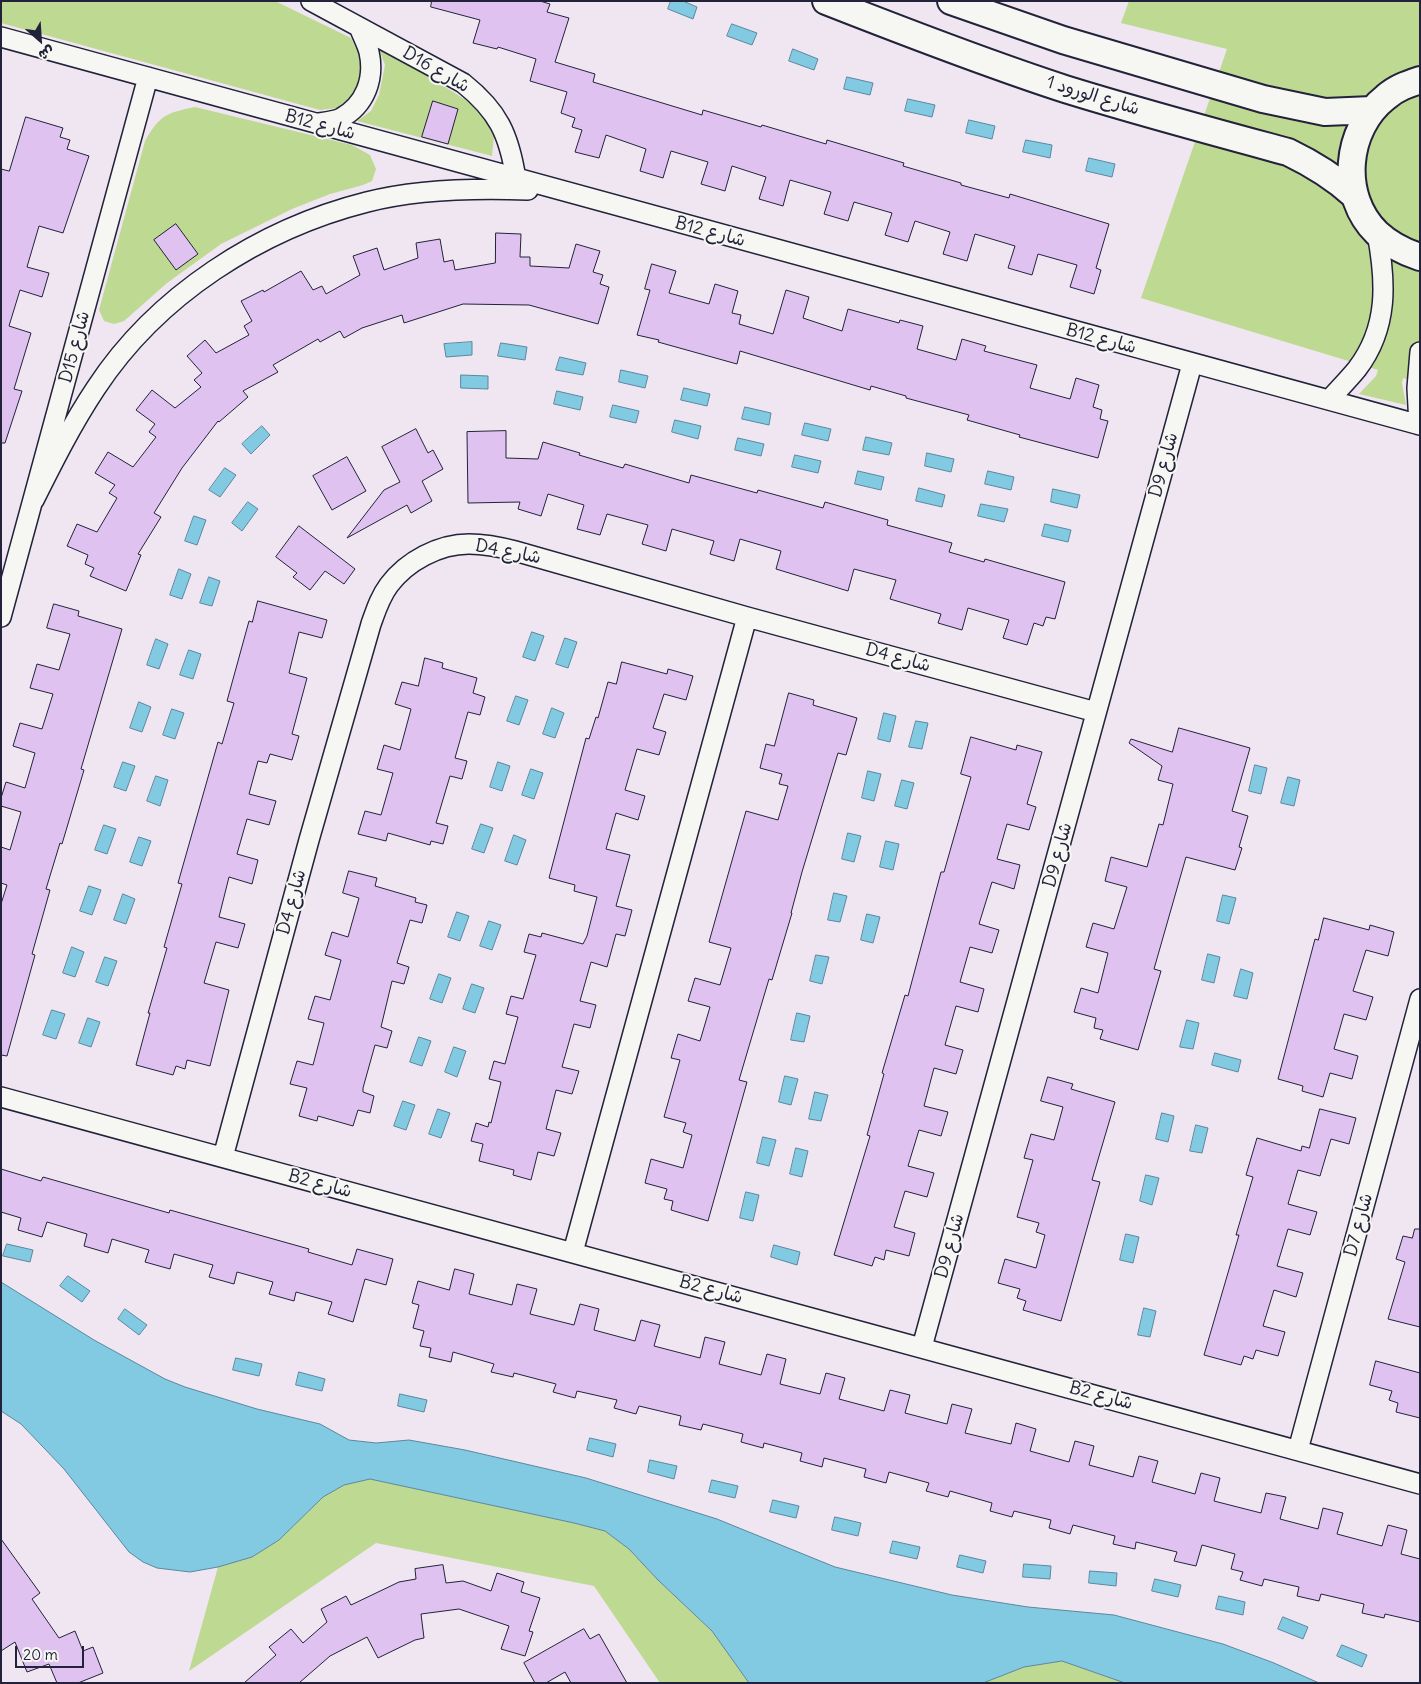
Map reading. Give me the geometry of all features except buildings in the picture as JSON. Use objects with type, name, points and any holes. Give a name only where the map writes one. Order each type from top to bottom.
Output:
[{"type":"street","name":"D16 شارع","points":[[311,1],[462,83],[480,96],[494,113],[505,133],[512,153],[516,179]]},
{"type":"street","name":"شارع الورود 1","points":[[826,1],[1063,88],[1288,152],[1312,163],[1354,195]]},
{"type":"street","points":[[952,1],[1063,40],[1263,99],[1325,112],[1372,110]]},
{"type":"street","points":[[314,124],[339,119],[356,107],[367,91],[372,71],[369,51],[359,27]]},
{"type":"street","name":"B12 شارع","points":[[1,37],[1420,425]]},
{"type":"street","name":"D15 شارع","points":[[1,617],[148,77]]},
{"type":"street","name":"شارع الورود 1","points":[[1419,80],[1402,86],[1386,96],[1372,110],[1357,136],[1351,165],[1354,195],[1368,222],[1377,233],[1396,248],[1420,257]]},
{"type":"street","points":[[34,500],[70,431],[97,387],[128,346],[164,309],[204,277],[248,249],[306,222],[368,202],[440,191],[496,189],[566,192]]},
{"type":"street","points":[[1329,400],[1358,368],[1376,332],[1382,313],[1384,287],[1377,233]]},
{"type":"street","points":[[1420,352],[1417,388],[1420,425]]},
{"type":"street","name":"D9 شارع","points":[[922,1347],[1192,364]]},
{"type":"street","name":"D4 شارع","points":[[223,1157],[309,840],[371,624],[378,603],[389,585],[404,569],[422,557],[444,548],[468,544],[492,546],[515,551],[747,617],[1096,712]]},
{"type":"street","points":[[572,1252],[747,617]]},
{"type":"street","name":"D7 شارع","points":[[1298,1450],[1420,999]]},
{"type":"street","name":"B2 شارع","points":[[1,1097],[1420,1484]]},
{"type":"green space","points":[[1,1],[275,1],[351,38],[358,53],[361,70],[356,88],[349,99],[337,108],[320,110],[1,23]]},
{"type":"green space","points":[[1129,1],[1420,1],[1420,383],[1403,378],[1402,383],[1406,405],[1359,394],[1376,376],[1378,370],[1141,298],[1227,49],[1121,23]]},
{"type":"green space","points":[[376,41],[479,108],[494,136],[492,156],[357,121],[371,111],[379,95],[385,65]]},
{"type":"green space","points":[[195,107],[352,145],[370,155],[376,169],[372,181],[330,194],[292,209],[221,244],[167,283],[124,321],[114,324],[104,321],[99,310],[145,141],[155,126],[165,116]]},
{"type":"green space","points":[[370,1479],[605,1531],[629,1549],[658,1580],[712,1631],[749,1683],[660,1683],[594,1586],[376,1543],[189,1671],[218,1567],[252,1557],[279,1540],[323,1497],[344,1485]]},
{"type":"green space","points":[[1062,1661],[1125,1683],[983,1683],[1024,1667]]},
{"type":"water","points":[[671,1],[683,1],[697,7],[693,19],[668,9]]},
{"type":"water","points":[[732,24],[757,33],[752,45],[727,36]]},
{"type":"water","points":[[793,49],[818,59],[814,70],[789,61]]},
{"type":"water","points":[[847,77],[873,83],[870,95],[844,89]]},
{"type":"water","points":[[908,99],[935,105],[932,117],[905,111]]},
{"type":"water","points":[[969,120],[995,126],[992,139],[966,133]]},
{"type":"water","points":[[1026,140],[1052,145],[1050,158],[1023,152]]},
{"type":"water","points":[[1089,158],[1115,164],[1112,177],[1086,171]]},
{"type":"water","points":[[472,342],[472,355],[446,357],[444,344]]},
{"type":"water","points":[[501,343],[527,347],[525,360],[498,356]]},
{"type":"water","points":[[560,357],[586,363],[583,375],[556,370]]},
{"type":"water","points":[[621,370],[648,376],[645,388],[619,382]]},
{"type":"water","points":[[461,375],[488,376],[488,389],[461,388]]},
{"type":"water","points":[[684,388],[710,394],[707,406],[681,400]]},
{"type":"water","points":[[557,391],[583,397],[580,410],[554,404]]},
{"type":"water","points":[[613,405],[639,411],[636,423],[610,417]]},
{"type":"water","points":[[745,407],[771,413],[769,425],[742,419]]},
{"type":"water","points":[[675,420],[701,426],[698,439],[672,432]]},
{"type":"water","points":[[805,423],[831,429],[828,441],[802,435]]},
{"type":"water","points":[[262,426],[270,435],[251,454],[242,444]]},
{"type":"water","points":[[866,437],[892,443],[889,455],[863,450]]},
{"type":"water","points":[[738,438],[764,444],[761,456],[735,450]]},
{"type":"water","points":[[927,453],[954,459],[951,472],[925,466]]},
{"type":"water","points":[[795,455],[821,461],[818,473],[792,467]]},
{"type":"water","points":[[225,468],[236,475],[220,497],[209,490]]},
{"type":"water","points":[[858,471],[884,477],[881,490],[855,484]]},
{"type":"water","points":[[988,471],[1014,477],[1011,490],[985,484]]},
{"type":"water","points":[[919,488],[945,495],[942,507],[916,501]]},
{"type":"water","points":[[1053,489],[1080,495],[1077,508],[1051,502]]},
{"type":"water","points":[[248,502],[258,509],[242,531],[232,523]]},
{"type":"water","points":[[981,504],[1008,509],[1004,522],[978,516]]},
{"type":"water","points":[[194,516],[206,520],[197,545],[185,541]]},
{"type":"water","points":[[1045,524],[1071,530],[1068,542],[1042,536]]},
{"type":"water","points":[[179,569],[191,574],[182,599],[170,595]]},
{"type":"water","points":[[209,577],[220,581],[212,606],[200,603]]},
{"type":"water","points":[[532,632],[544,636],[535,661],[523,657]]},
{"type":"water","points":[[565,638],[577,642],[568,668],[556,664]]},
{"type":"water","points":[[156,639],[168,644],[159,669],[147,665]]},
{"type":"water","points":[[189,650],[201,654],[193,679],[180,675]]},
{"type":"water","points":[[516,696],[528,700],[519,725],[507,721]]},
{"type":"water","points":[[139,702],[151,707],[142,732],[130,728]]},
{"type":"water","points":[[552,708],[564,713],[555,738],[543,734]]},
{"type":"water","points":[[172,709],[184,713],[175,739],[163,735]]},
{"type":"water","points":[[884,713],[896,716],[890,742],[878,739]]},
{"type":"water","points":[[916,721],[928,723],[922,749],[909,747]]},
{"type":"water","points":[[123,762],[135,766],[126,791],[114,787]]},
{"type":"water","points":[[498,762],[510,766],[502,791],[490,787]]},
{"type":"water","points":[[1255,765],[1267,768],[1261,794],[1249,791]]},
{"type":"water","points":[[531,769],[543,773],[534,799],[522,795]]},
{"type":"water","points":[[868,771],[881,774],[874,801],[862,798]]},
{"type":"water","points":[[156,776],[168,780],[160,806],[147,801]]},
{"type":"water","points":[[1288,777],[1300,780],[1294,806],[1281,803]]},
{"type":"water","points":[[902,780],[914,783],[907,809],[895,806]]},
{"type":"water","points":[[481,824],[493,828],[484,853],[472,849]]},
{"type":"water","points":[[104,825],[116,829],[107,854],[95,850]]},
{"type":"water","points":[[848,833],[861,836],[854,862],[842,859]]},
{"type":"water","points":[[514,835],[526,840],[517,865],[505,861]]},
{"type":"water","points":[[139,837],[151,841],[142,866],[130,862]]},
{"type":"water","points":[[886,841],[899,844],[893,870],[880,867]]},
{"type":"water","points":[[89,886],[101,890],[92,915],[80,911]]},
{"type":"water","points":[[834,893],[847,896],[840,922],[828,920]]},
{"type":"water","points":[[123,894],[135,899],[126,924],[114,920]]},
{"type":"water","points":[[1223,895],[1236,898],[1229,924],[1217,921]]},
{"type":"water","points":[[457,912],[469,916],[460,941],[448,937]]},
{"type":"water","points":[[867,914],[880,917],[873,943],[861,940]]},
{"type":"water","points":[[489,921],[501,925],[492,950],[480,946]]},
{"type":"water","points":[[72,947],[84,952],[75,977],[63,973]]},
{"type":"water","points":[[1208,954],[1220,957],[1214,983],[1202,980]]},
{"type":"water","points":[[816,955],[829,957],[822,984],[810,981]]},
{"type":"water","points":[[105,957],[117,961],[108,986],[96,982]]},
{"type":"water","points":[[1241,969],[1253,973],[1247,999],[1234,996]]},
{"type":"water","points":[[439,974],[451,978],[442,1003],[430,999]]},
{"type":"water","points":[[472,984],[484,988],[475,1013],[463,1009]]},
{"type":"water","points":[[52,1010],[65,1014],[56,1039],[43,1035]]},
{"type":"water","points":[[797,1013],[810,1016],[804,1042],[791,1040]]},
{"type":"water","points":[[88,1018],[100,1022],[91,1047],[79,1043]]},
{"type":"water","points":[[1187,1020],[1199,1023],[1193,1049],[1180,1047]]},
{"type":"water","points":[[419,1037],[431,1041],[422,1066],[410,1062]]},
{"type":"water","points":[[454,1047],[466,1051],[457,1077],[445,1072]]},
{"type":"water","points":[[1215,1053],[1241,1060],[1238,1072],[1212,1065]]},
{"type":"water","points":[[785,1076],[798,1079],[791,1105],[779,1102]]},
{"type":"water","points":[[815,1092],[828,1095],[821,1121],[809,1119]]},
{"type":"water","points":[[403,1101],[415,1105],[406,1130],[394,1126]]},
{"type":"water","points":[[438,1109],[450,1113],[441,1138],[429,1134]]},
{"type":"water","points":[[1162,1113],[1174,1116],[1168,1142],[1156,1139]]},
{"type":"water","points":[[1196,1125],[1208,1128],[1202,1153],[1190,1151]]},
{"type":"water","points":[[763,1137],[776,1140],[769,1166],[757,1163]]},
{"type":"water","points":[[796,1148],[808,1151],[802,1177],[790,1174]]},
{"type":"water","points":[[1146,1175],[1159,1178],[1152,1205],[1140,1201]]},
{"type":"water","points":[[746,1192],[759,1195],[753,1221],[740,1218]]},
{"type":"water","points":[[1126,1234],[1139,1237],[1133,1263],[1120,1260]]},
{"type":"water","points":[[7,1244],[33,1250],[30,1262],[3,1256]]},
{"type":"water","points":[[774,1245],[800,1252],[797,1265],[771,1257]]},
{"type":"water","points":[[68,1276],[90,1291],[82,1302],[60,1286]]},
{"type":"water","points":[[1,1282],[94,1340],[165,1379],[257,1409],[320,1424],[349,1440],[376,1443],[409,1440],[465,1450],[586,1478],[717,1519],[835,1567],[952,1595],[1028,1607],[1114,1615],[1223,1644],[1274,1663],[1319,1683],[1125,1683],[1062,1661],[1024,1667],[983,1683],[749,1683],[712,1631],[658,1580],[629,1549],[605,1531],[370,1479],[344,1485],[323,1497],[279,1540],[252,1557],[218,1567],[190,1572],[157,1568],[143,1562],[129,1552],[64,1469],[21,1424],[1,1411]]},
{"type":"water","points":[[1144,1308],[1156,1311],[1150,1337],[1138,1335]]},
{"type":"water","points":[[125,1309],[147,1325],[139,1335],[118,1319]]},
{"type":"water","points":[[236,1358],[262,1364],[259,1376],[233,1370]]},
{"type":"water","points":[[299,1372],[325,1379],[322,1391],[296,1385]]},
{"type":"water","points":[[400,1394],[427,1400],[424,1412],[398,1406]]},
{"type":"water","points":[[590,1438],[616,1444],[613,1457],[587,1450]]},
{"type":"water","points":[[650,1460],[677,1466],[674,1479],[648,1472]]},
{"type":"water","points":[[712,1480],[738,1486],[735,1498],[709,1492]]},
{"type":"water","points":[[773,1500],[799,1506],[796,1518],[770,1512]]},
{"type":"water","points":[[835,1517],[861,1523],[858,1536],[832,1530]]},
{"type":"water","points":[[893,1541],[920,1547],[917,1559],[890,1553]]},
{"type":"water","points":[[960,1555],[986,1561],[983,1573],[957,1567]]},
{"type":"water","points":[[1024,1564],[1051,1566],[1050,1579],[1023,1577]]},
{"type":"water","points":[[1090,1571],[1117,1573],[1116,1586],[1089,1583]]},
{"type":"water","points":[[1155,1579],[1181,1585],[1178,1597],[1152,1591]]},
{"type":"water","points":[[1219,1596],[1245,1602],[1243,1615],[1216,1609]]},
{"type":"water","points":[[1283,1617],[1308,1627],[1303,1639],[1278,1629]]},
{"type":"water","points":[[1342,1645],[1367,1655],[1362,1667],[1337,1656]]}]
